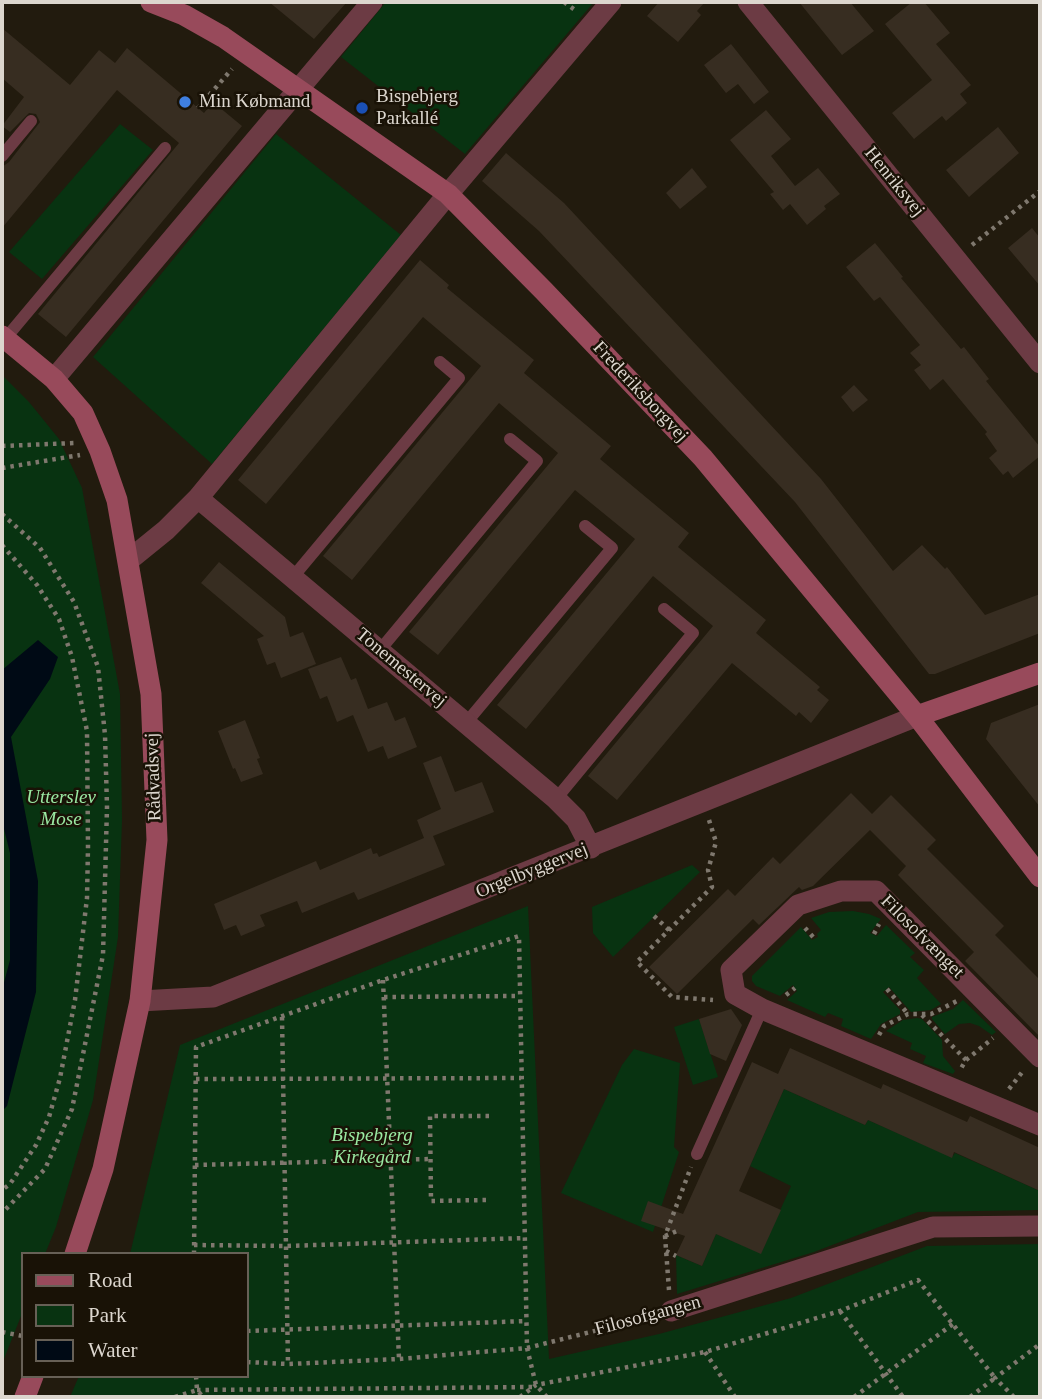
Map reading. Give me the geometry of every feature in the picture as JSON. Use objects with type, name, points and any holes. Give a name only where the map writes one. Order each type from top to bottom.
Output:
[{"type":"street","name":"Frederiksborgvej","points":[[151,2],[184,15],[247,53],[448,194],[703,458],[917,716],[1040,877]]},
{"type":"street","points":[[54,379],[372,2]]},
{"type":"street","points":[[129,560],[166,530],[198,498],[448,194],[611,2]]},
{"type":"street","name":"Henriksvej","points":[[748,2],[1040,363]]},
{"type":"street","name":"Rådvadsvej","points":[[4,337],[54,379],[83,413],[98,447],[116,493],[151,694],[156,840],[140,1001],[103,1169],[76,1252]]},
{"type":"street","name":"Tonemestervej","points":[[198,498],[556,799],[576,819],[591,848]]},
{"type":"street","points":[[917,716],[1040,673]]},
{"type":"street","name":"Orgelbyggervej","points":[[140,1001],[213,997],[917,716]]},
{"type":"street","name":"Filosofvænget","points":[[734,994],[732,970],[798,905],[841,891],[876,891],[1040,1057]]},
{"type":"street","points":[[734,994],[762,1009],[1040,1125]]},
{"type":"street","name":"Filosofgangen","points":[[671,1311],[933,1227],[1040,1226]]},
{"type":"street","points":[[25,1397],[32,1378]]},
{"type":"lane","points":[[2,156],[31,121]]},
{"type":"lane","points":[[4,337],[165,148]]},
{"type":"lane","points":[[293,578],[459,378],[440,362]]},
{"type":"lane","points":[[380,650],[537,461],[510,439]]},
{"type":"lane","points":[[466,723],[612,548],[585,526]]},
{"type":"lane","points":[[556,799],[692,633],[664,609]]},
{"type":"lane","points":[[697,1154],[762,1009]]},
{"type":"path","points":[[198,108],[247,53]]},
{"type":"path","points":[[956,258],[1040,191]]},
{"type":"path","points":[[2,446],[98,447]]},
{"type":"path","points":[[2,468],[98,447]]},
{"type":"path","points":[[2,514],[40,548],[74,602],[98,667],[105,735],[107,807],[103,955],[72,1110],[45,1169],[2,1213]]},
{"type":"path","points":[[2,545],[37,585],[59,620],[72,657],[87,731],[88,808],[87,898],[75,1000],[60,1078],[49,1117],[36,1145],[10,1184],[2,1189]]},
{"type":"path","points":[[702,802],[716,842],[708,870],[712,887],[637,962],[671,997],[708,1001],[734,994]]},
{"type":"path","points":[[654,916],[669,930]]},
{"type":"path","points":[[874,934],[879,924]]},
{"type":"path","points":[[807,930],[814,938]]},
{"type":"path","points":[[194,1252],[196,1047],[383,980],[519,936],[527,1348],[535,1386],[547,1397]]},
{"type":"path","points":[[383,980],[399,1359]]},
{"type":"path","points":[[786,995],[795,988]]},
{"type":"path","points":[[887,989],[908,1014]]},
{"type":"path","points":[[384,997],[520,996]]},
{"type":"path","points":[[869,1054],[884,1026],[908,1014],[931,1014],[955,1004]]},
{"type":"path","points":[[922,1014],[966,1060]]},
{"type":"path","points":[[282,1017],[288,1364]]},
{"type":"path","points":[[959,1072],[966,1060],[995,1037]]},
{"type":"path","points":[[196,1079],[521,1078]]},
{"type":"path","points":[[486,1200],[431,1201],[430,1116],[489,1116]]},
{"type":"path","points":[[671,1311],[665,1236],[697,1154]]},
{"type":"path","points":[[195,1165],[430,1159]]},
{"type":"path","points":[[665,1236],[677,1231]]},
{"type":"path","points":[[194,1245],[286,1246],[525,1238]]},
{"type":"path","points":[[666,1251],[676,1256]]},
{"type":"path","points":[[175,1397],[197,1390],[535,1386],[705,1352],[840,1311],[918,1280],[995,1378],[1014,1397]]},
{"type":"path","name":"Filosofgangen","points":[[248,1362],[288,1364],[399,1359],[527,1348],[671,1311]]},
{"type":"path","points":[[840,1311],[903,1397]]},
{"type":"path","points":[[248,1331],[527,1321]]},
{"type":"path","points":[[854,1397],[953,1324]]},
{"type":"path","points":[[2,1332],[21,1336]]},
{"type":"path","points":[[970,1397],[1040,1344]]},
{"type":"path","points":[[705,1352],[734,1397]]},
{"type":"path","points":[[196,1378],[197,1390],[203,1397]]},
{"type":"path","points":[[520,1397],[535,1386]]},
{"type":"green space","points":[[386,2],[594,2],[465,154],[341,57]]},
{"type":"green space","points":[[120,124],[153,150],[42,279],[9,252]]},
{"type":"green space","points":[[276,134],[401,235],[212,464],[93,357]]},
{"type":"green space","name":"Utterslev Mose","points":[[2,375],[29,402],[59,439],[82,488],[120,694],[122,820],[118,937],[93,1100],[56,1227],[46,1252],[21,1252],[21,1316],[2,1364]]},
{"type":"green space","points":[[692,865],[700,872],[613,957],[593,933],[592,907]]},
{"type":"green space","name":"Bispebjerg Kirkegård","points":[[528,906],[549,1359],[659,1334],[791,1298],[927,1246],[1040,1244],[1040,1397],[70,1397],[78,1378],[248,1378],[248,1252],[130,1252],[180,1045]]},
{"type":"green space","points":[[853,911],[881,919],[870,933],[877,936],[886,925],[915,953],[910,957],[924,970],[917,978],[941,1004],[931,1010],[911,1012],[889,987],[883,992],[900,1010],[900,1014],[881,1024],[871,1039],[841,1026],[843,1019],[828,1013],[825,1017],[787,1000],[797,991],[793,985],[780,996],[756,986],[752,981],[752,976],[801,927],[812,940],[818,937],[817,934],[821,930],[811,918],[829,912]]},
{"type":"green space","points":[[963,1000],[996,1032],[992,1035],[970,1023],[959,1024],[945,1034],[932,1017],[953,1009]]},
{"type":"green space","points":[[699,1019],[718,1077],[693,1085],[674,1027]]},
{"type":"green space","points":[[922,1019],[942,1040],[943,1056],[955,1071],[953,1074],[923,1063],[926,1056],[910,1049],[912,1043],[886,1031],[903,1020]]},
{"type":"green space","points":[[634,1049],[680,1063],[674,1147],[679,1152],[653,1232],[561,1193],[622,1065]]},
{"type":"green space","points":[[784,1089],[865,1125],[868,1120],[952,1157],[955,1153],[1040,1191],[1040,1210],[918,1212],[814,1252],[677,1294],[676,1255],[702,1266],[716,1234],[761,1253],[791,1186],[750,1166]]},
{"type":"water","points":[[38,640],[58,657],[50,679],[11,737],[38,881],[36,992],[7,1106],[2,1111],[2,990],[10,960],[10,853],[2,821],[2,670]]},
{"type":"building","points":[[269,2],[347,2],[314,39]]},
{"type":"building","points":[[659,2],[705,2],[697,11],[701,15],[678,42],[647,16]]},
{"type":"building","points":[[799,2],[850,2],[874,31],[842,55]]},
{"type":"building","points":[[912,2],[924,2],[950,33],[936,44],[971,85],[960,94],[967,103],[946,121],[942,116],[914,139],[892,113],[932,80],[885,24]]},
{"type":"building","points":[[2,28],[70,85],[99,50],[115,63],[127,48],[204,113],[213,102],[242,126],[66,337],[38,314],[179,143],[117,90],[2,228],[2,167],[9,162],[40,122],[36,114],[29,113],[10,132],[2,126],[24,97],[2,78]]},
{"type":"building","points":[[731,44],[769,92],[754,104],[738,84],[726,93],[704,65]]},
{"type":"building","points":[[766,110],[791,139],[771,156],[795,186],[818,168],[840,194],[824,206],[826,209],[807,225],[790,204],[783,210],[770,194],[774,192],[730,140]]},
{"type":"building","points":[[998,127],[1019,153],[969,197],[946,170]]},
{"type":"building","points":[[506,153],[564,203],[821,479],[893,571],[922,545],[945,569],[947,567],[985,615],[1040,594],[1040,633],[929,674],[795,502],[539,231],[482,181]]},
{"type":"building","points":[[692,168],[707,187],[680,209],[666,193]]},
{"type":"building","points":[[1032,228],[1040,238],[1040,286],[1008,248]]},
{"type":"building","points":[[875,243],[961,349],[964,347],[989,379],[986,381],[1040,447],[1040,456],[1013,478],[1008,471],[1003,475],[989,458],[997,451],[985,434],[987,432],[943,379],[930,390],[914,370],[921,365],[910,353],[920,345],[880,297],[874,301],[846,267]]},
{"type":"building","points":[[420,260],[449,285],[447,288],[534,360],[524,373],[611,446],[600,459],[689,533],[678,547],[766,620],[756,633],[820,687],[817,690],[829,700],[811,723],[799,712],[796,716],[732,663],[617,800],[588,776],[713,626],[653,576],[526,729],[497,705],[635,539],[575,490],[438,655],[409,632],[558,453],[499,403],[352,580],[323,556],[481,366],[423,317],[266,504],[238,480]]},
{"type":"building","points":[[854,385],[868,400],[853,412],[841,397]]},
{"type":"building","points":[[219,562],[285,617],[290,637],[303,632],[316,664],[281,678],[275,662],[267,665],[257,639],[264,636],[201,583]]},
{"type":"building","points":[[341,657],[351,680],[356,678],[368,709],[387,702],[395,721],[405,717],[417,747],[388,759],[383,746],[368,752],[353,715],[337,722],[327,696],[320,699],[308,669]]},
{"type":"building","points":[[1040,704],[1040,807],[986,739],[991,723]]},
{"type":"building","points":[[245,720],[260,758],[257,759],[263,774],[241,782],[218,731]]},
{"type":"building","points":[[441,756],[455,792],[482,782],[494,812],[433,836],[445,865],[358,900],[354,892],[302,913],[297,901],[260,915],[265,926],[241,936],[236,925],[224,930],[214,904],[316,861],[320,870],[371,848],[373,854],[377,853],[379,857],[424,838],[417,820],[441,809],[423,763]]},
{"type":"building","points":[[851,793],[872,814],[891,795],[936,840],[927,849],[1004,926],[995,935],[1040,980],[1040,1037],[965,961],[974,952],[898,875],[906,866],[870,830],[813,886],[802,890],[799,887],[759,925],[753,919],[677,994],[649,967],[728,889],[735,896],[773,857],[780,864]]},
{"type":"building","points":[[731,1009],[742,1025],[726,1061],[710,1054],[699,1019]]},
{"type":"building","points":[[790,1048],[881,1089],[883,1084],[967,1122],[970,1116],[1040,1148],[1040,1191],[954,1152],[952,1158],[868,1120],[865,1125],[784,1089],[739,1191],[781,1210],[761,1254],[716,1234],[702,1266],[676,1255],[685,1236],[641,1221],[648,1201],[683,1214],[752,1062],[778,1074]]},
{"type":"place","name":"Min Købmand","points":[[185,102]]},
{"type":"place","name":"Bispebjerg Parkallé","points":[[362,108]]}]
